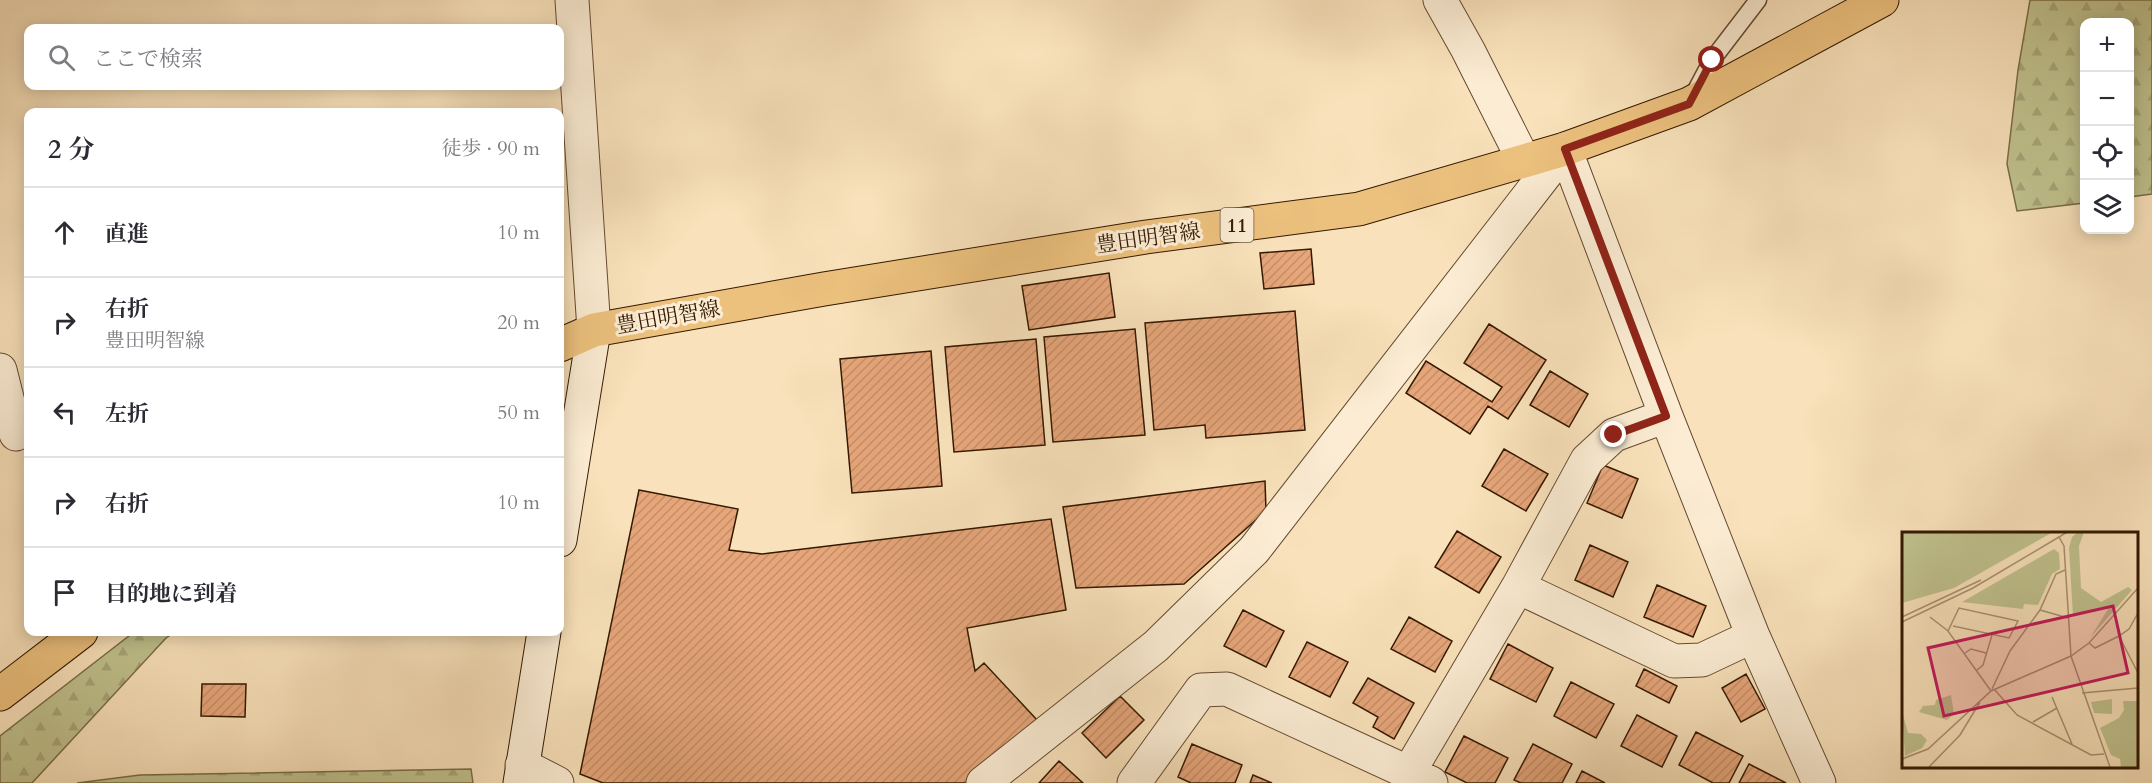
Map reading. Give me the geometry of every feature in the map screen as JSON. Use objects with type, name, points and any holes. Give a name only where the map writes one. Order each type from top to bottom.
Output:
[{"type":"main road","name":"豊田明智線","points":[[564,343],[594,330],[824,289],[1123,241],[1359,209],[1565,149],[1689,104],[1882,0]]},
{"type":"main road","points":[[0,694],[76,636]]},
{"type":"street","points":[[564,515],[594,330],[572,0]]},
{"type":"street","points":[[1440,0],[1524,161]]},
{"type":"street","points":[[1565,149],[1666,416],[1753,636],[1820,783]]},
{"type":"street","points":[[983,783],[1156,646],[1254,550],[1565,149]]},
{"type":"street","points":[[0,370],[15,435]]},
{"type":"street","points":[[1134,783],[1201,690],[1227,689],[1420,778],[1518,587],[1587,460],[1614,435],[1666,416]]},
{"type":"street","points":[[1518,587],[1674,661],[1702,660],[1753,636]]},
{"type":"street","points":[[543,636],[521,774],[557,783]]},
{"type":"lane","points":[[1689,104],[1712,60],[1758,0]]},
{"type":"green space","points":[[2030,0],[2152,0],[2152,194],[2134,196],[2134,18],[2080,18],[2080,203],[2017,211],[2007,164],[2018,70]]},
{"type":"green space","points":[[129,636],[169,636],[32,783],[0,783],[0,736]]},
{"type":"green space","points":[[471,769],[473,783],[77,783],[140,775]]},
{"type":"building","points":[[1311,249],[1314,284],[1264,289],[1260,253]]},
{"type":"building","points":[[1109,273],[1115,317],[1029,330],[1022,286]]},
{"type":"building","points":[[1295,311],[1305,430],[1206,438],[1205,425],[1154,430],[1145,323]]},
{"type":"building","points":[[1489,324],[1546,360],[1508,419],[1488,406],[1470,434],[1406,393],[1426,361],[1492,402],[1502,387],[1464,363]]},
{"type":"building","points":[[1135,329],[1145,435],[1053,442],[1044,337]]},
{"type":"building","points":[[1036,339],[1045,445],[954,452],[945,347]]},
{"type":"building","points":[[931,351],[942,486],[852,493],[840,359]]},
{"type":"building","points":[[1550,371],[1588,394],[1569,427],[1530,405]]},
{"type":"building","points":[[1504,449],[1548,474],[1526,511],[1482,486]]},
{"type":"building","points":[[1603,465],[1638,479],[1622,518],[1587,503]]},
{"type":"building","points":[[1265,481],[1266,511],[1184,584],[1076,588],[1063,507]]},
{"type":"building","points":[[639,490],[738,509],[729,550],[762,554],[1051,519],[1066,610],[967,628],[975,671],[984,663],[1038,721],[967,783],[603,783],[580,774]]},
{"type":"building","points":[[1457,531],[1501,557],[1479,593],[1435,567]]},
{"type":"building","points":[[1590,545],[1628,562],[1613,597],[1575,580]]},
{"type":"building","points":[[1657,585],[1706,606],[1693,637],[1644,617]]},
{"type":"building","points":[[1243,610],[1284,631],[1266,667],[1224,646]]},
{"type":"building","points":[[1409,617],[1452,641],[1435,672],[1391,649]]},
{"type":"building","points":[[1307,642],[1348,662],[1330,697],[1289,677]]},
{"type":"building","points":[[1508,644],[1553,668],[1536,702],[1490,679]]},
{"type":"building","points":[[1644,669],[1677,686],[1669,703],[1636,686]]},
{"type":"building","points":[[1746,674],[1765,709],[1741,722],[1722,688]]},
{"type":"building","points":[[1368,678],[1414,703],[1394,739],[1373,727],[1378,717],[1353,703]]},
{"type":"building","points":[[1571,682],[1614,704],[1596,738],[1554,716]]},
{"type":"building","points":[[202,684],[246,684],[245,717],[201,716]]},
{"type":"building","points":[[1120,696],[1144,720],[1106,758],[1082,733]]},
{"type":"building","points":[[1637,715],[1677,736],[1662,767],[1621,746]]},
{"type":"building","points":[[1696,732],[1743,756],[1729,783],[1713,783],[1679,765]]},
{"type":"building","points":[[1464,736],[1508,758],[1495,783],[1467,783],[1445,772]]},
{"type":"building","points":[[1192,744],[1242,765],[1235,783],[1191,783],[1178,777]]},
{"type":"building","points":[[1533,744],[1572,764],[1562,783],[1521,783],[1514,780]]},
{"type":"building","points":[[1059,761],[1083,783],[1039,783]]},
{"type":"building","points":[[1749,764],[1786,783],[1739,783]]},
{"type":"building","points":[[1582,771],[1605,783],[1576,783]]},
{"type":"building","points":[[1253,775],[1272,783],[1250,783]]},
{"type":"route","points":[[1614,435],[1666,416],[1565,149],[1689,104],[1712,60]]}]
